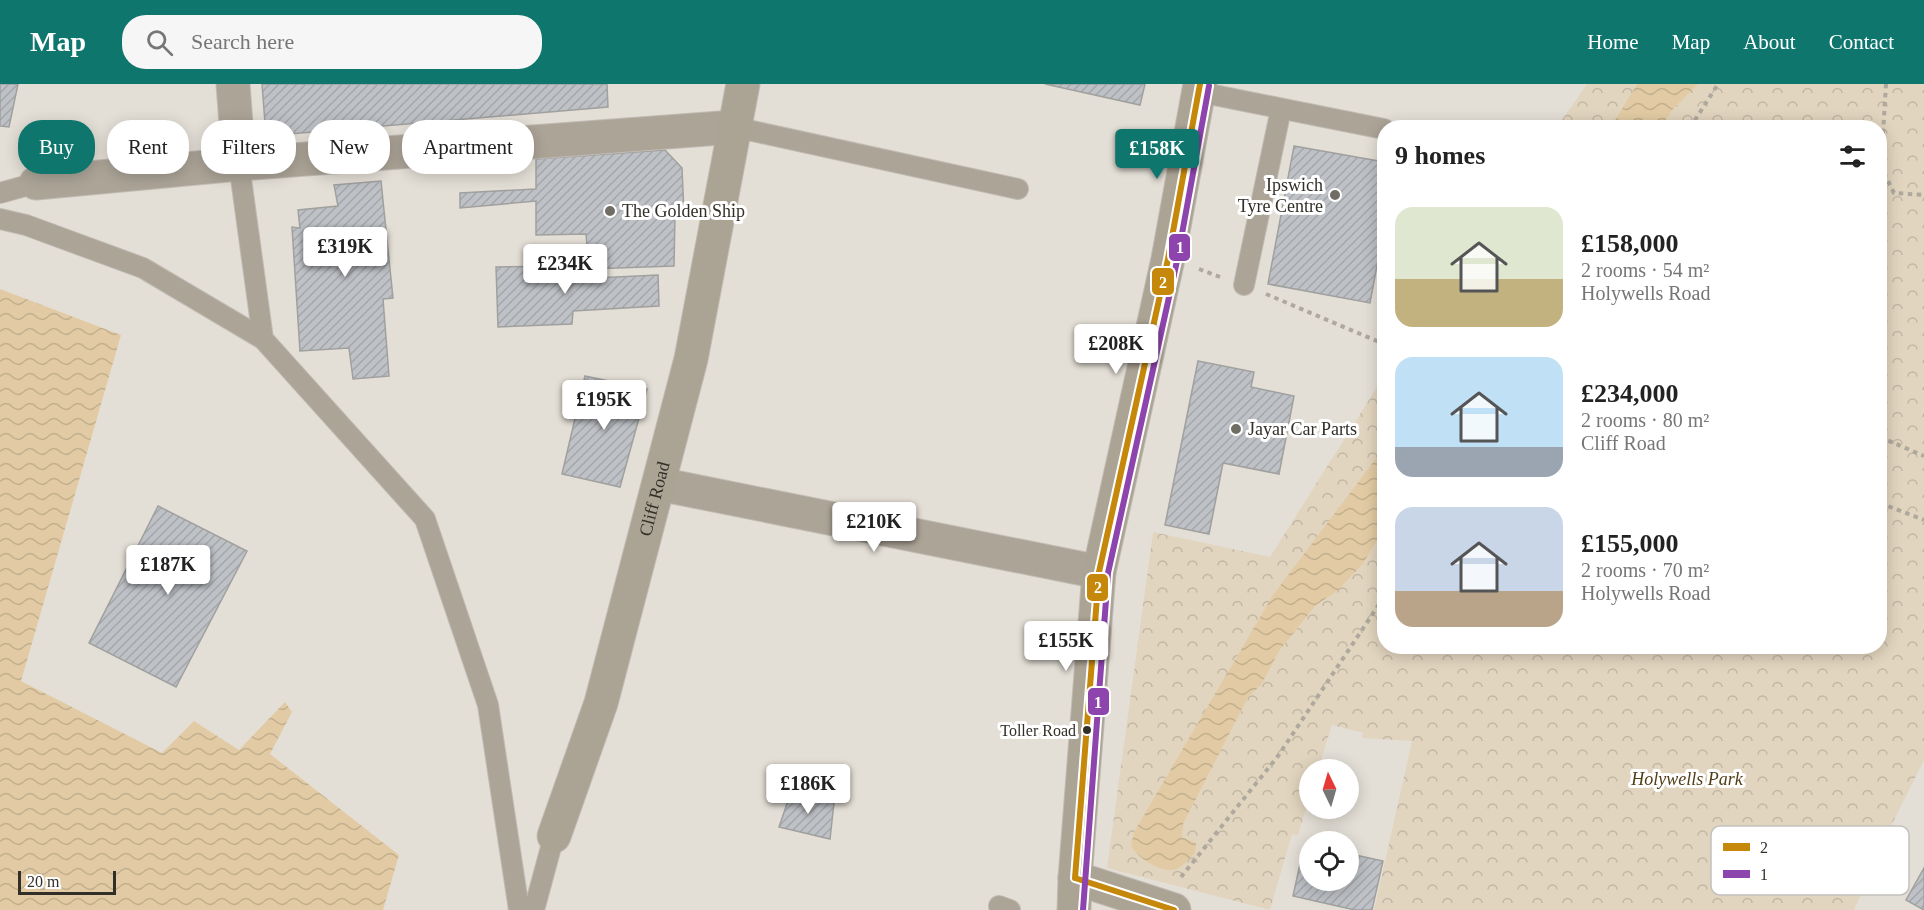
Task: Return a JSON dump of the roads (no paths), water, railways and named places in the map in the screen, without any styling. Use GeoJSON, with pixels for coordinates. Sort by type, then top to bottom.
{"type":"FeatureCollection","features":[{"type":"Feature","properties":{"kind":"street"},"geometry":{"type":"LineString","coordinates":[[233,84],[235,120]]}},
{"type":"Feature","properties":{"kind":"street","name":"Cliff Road"},"geometry":{"type":"LineString","coordinates":[[554,836],[602,704],[691,359],[743,84]]}},
{"type":"Feature","properties":{"kind":"street"},"geometry":{"type":"LineString","coordinates":[[1074,910],[1099,572],[1168,259],[1200,88]]}},
{"type":"Feature","properties":{"kind":"street"},"geometry":{"type":"LineString","coordinates":[[296,160],[734,127]]}},
{"type":"Feature","properties":{"kind":"street"},"geometry":{"type":"LineString","coordinates":[[36,183],[201,167]]}},
{"type":"Feature","properties":{"kind":"street"},"geometry":{"type":"LineString","coordinates":[[659,483],[1099,572]]}},
{"type":"Feature","properties":{"kind":"street"},"geometry":{"type":"LineString","coordinates":[[1075,878],[1166,908]]}},
{"type":"Feature","properties":{"kind":"lane"},"geometry":{"type":"LineString","coordinates":[[1200,88],[1281,109],[1377,128]]}},
{"type":"Feature","properties":{"kind":"lane"},"geometry":{"type":"LineString","coordinates":[[1244,285],[1281,109]]}},
{"type":"Feature","properties":{"kind":"lane"},"geometry":{"type":"LineString","coordinates":[[734,127],[1018,189]]}},
{"type":"Feature","properties":{"kind":"lane"},"geometry":{"type":"LineString","coordinates":[[239,174],[263,339]]}},
{"type":"Feature","properties":{"kind":"lane"},"geometry":{"type":"LineString","coordinates":[[0,193],[36,183]]}},
{"type":"Feature","properties":{"kind":"lane"},"geometry":{"type":"LineString","coordinates":[[0,219],[26,225],[143,268],[263,339],[425,519],[488,705],[519,910]]}},
{"type":"Feature","properties":{"kind":"lane"},"geometry":{"type":"LineString","coordinates":[[534,910],[554,836]]}},
{"type":"Feature","properties":{"kind":"water"},"geometry":{"type":"Polygon","coordinates":[[[1637,84],[1698,84],[1673,109],[1666,120],[1615,120],[1637,84]]]}},
{"type":"Feature","properties":{"kind":"water"},"geometry":{"type":"Polygon","coordinates":[[[0,289],[121,335],[21,681],[162,753],[194,721],[239,750],[285,702],[292,712],[270,754],[399,855],[383,910],[0,910],[0,289]]]}},
{"type":"Feature","properties":{"kind":"water"},"geometry":{"type":"Polygon","coordinates":[[[1377,457],[1377,540],[1362,565],[1337,591],[1316,605],[1279,651],[1261,685],[1248,697],[1183,824],[1182,837],[1196,843],[1195,853],[1182,866],[1166,870],[1138,855],[1131,846],[1134,832],[1273,595],[1377,457]]]}},
{"type":"Feature","properties":{"kind":"place","name":"Ipswich Tyre Centre"},"geometry":{"type":"Point","coordinates":[1335,195]}},
{"type":"Feature","properties":{"kind":"place","name":"The Golden Ship"},"geometry":{"type":"Point","coordinates":[610,211]}},
{"type":"Feature","properties":{"kind":"place","name":"Jayar Car Parts"},"geometry":{"type":"Point","coordinates":[1236,429]}},
{"type":"Feature","properties":{"kind":"place","name":"Toller Road"},"geometry":{"type":"Point","coordinates":[1087,730]}},
{"type":"Feature","properties":{"kind":"park label","name":"Holywells Park"},"geometry":{"type":"Point","coordinates":[1687,779]}}]}
